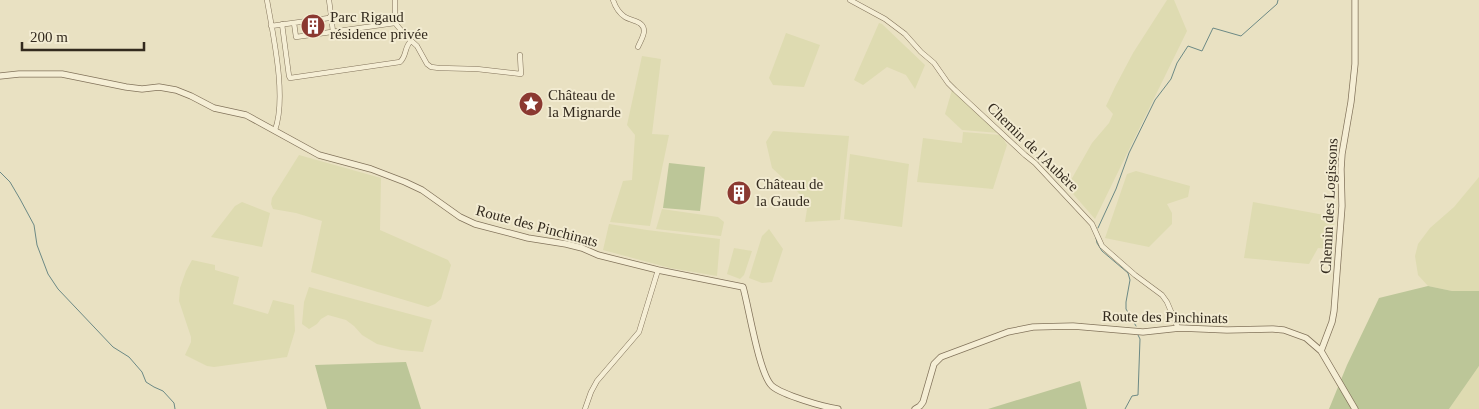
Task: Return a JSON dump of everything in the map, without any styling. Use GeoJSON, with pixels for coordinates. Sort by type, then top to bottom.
{"type":"FeatureCollection","features":[{"type":"Feature","properties":{"kind":"street"},"geometry":{"type":"LineString","coordinates":[[267,0],[280,101],[279,121],[275,130]]}},
{"type":"Feature","properties":{"kind":"street"},"geometry":{"type":"LineString","coordinates":[[329,0],[333,32]]}},
{"type":"Feature","properties":{"kind":"street"},"geometry":{"type":"LineString","coordinates":[[395,0],[395,23],[420,49],[427,64],[431,66],[521,74],[520,56]]}},
{"type":"Feature","properties":{"kind":"street"},"geometry":{"type":"LineString","coordinates":[[613,0],[625,17],[643,26],[644,33],[638,47]]}},
{"type":"Feature","properties":{"kind":"street","name":"Chemin de l'Aubère"},"geometry":{"type":"LineString","coordinates":[[850,0],[885,19],[905,34],[934,63],[955,90],[1035,163],[1092,224],[1102,246],[1135,275],[1162,295],[1178,328]]}},
{"type":"Feature","properties":{"kind":"street","name":"Chemin des Logissons"},"geometry":{"type":"LineString","coordinates":[[1321,351],[1334,311],[1342,206],[1341,169],[1355,64],[1355,0]]}},
{"type":"Feature","properties":{"kind":"street"},"geometry":{"type":"LineString","coordinates":[[271,26],[329,18],[331,15]]}},
{"type":"Feature","properties":{"kind":"street"},"geometry":{"type":"LineString","coordinates":[[294,23],[296,37],[395,23]]}},
{"type":"Feature","properties":{"kind":"street"},"geometry":{"type":"LineString","coordinates":[[282,24],[290,78],[400,62],[404,57],[407,44],[411,41]]}},
{"type":"Feature","properties":{"kind":"street","name":"Route des Pinchinats"},"geometry":{"type":"LineString","coordinates":[[0,76],[62,74],[126,87],[142,89],[159,87],[176,90],[214,108],[246,115],[320,155],[371,168],[406,182],[422,190],[460,217],[474,224],[528,238],[566,244],[658,270],[743,287],[762,368],[768,381],[779,390],[814,403],[838,409]]}},
{"type":"Feature","properties":{"kind":"street"},"geometry":{"type":"LineString","coordinates":[[585,409],[597,382],[639,332],[658,270]]}},
{"type":"Feature","properties":{"kind":"street","name":"Route des Pinchinats"},"geometry":{"type":"LineString","coordinates":[[915,409],[923,402],[934,364],[941,357],[1008,332],[1033,327],[1057,326],[1143,332],[1178,328],[1284,330],[1306,338],[1321,351],[1355,409]]}},
{"type":"Feature","properties":{"kind":"shaded area"},"geometry":{"type":"Polygon","coordinates":[[[1167,0],[1174,0],[1187,31],[1095,219],[1067,187],[1092,143],[1109,123],[1113,114],[1106,106],[1133,53],[1167,0]]]}},
{"type":"Feature","properties":{"kind":"shaded area"},"geometry":{"type":"Polygon","coordinates":[[[879,23],[925,65],[915,89],[906,75],[887,67],[863,85],[854,80],[879,23]]]}},
{"type":"Feature","properties":{"kind":"shaded area"},"geometry":{"type":"Polygon","coordinates":[[[786,33],[820,45],[804,87],[773,85],[769,78],[786,33]]]}},
{"type":"Feature","properties":{"kind":"shaded area"},"geometry":{"type":"Polygon","coordinates":[[[642,56],[661,59],[652,134],[669,135],[650,226],[610,222],[623,181],[632,180],[635,135],[627,125],[642,56]]]}},
{"type":"Feature","properties":{"kind":"shaded area"},"geometry":{"type":"Polygon","coordinates":[[[952,90],[999,133],[962,130],[945,114],[952,90]]]}},
{"type":"Feature","properties":{"kind":"shaded area"},"geometry":{"type":"Polygon","coordinates":[[[773,131],[849,136],[840,220],[805,222],[807,209],[804,199],[772,168],[766,142],[773,131]]]}},
{"type":"Feature","properties":{"kind":"shaded area"},"geometry":{"type":"Polygon","coordinates":[[[963,132],[1001,135],[1007,145],[993,189],[917,182],[923,138],[962,143],[963,132]]]}},
{"type":"Feature","properties":{"kind":"shaded area"},"geometry":{"type":"Polygon","coordinates":[[[850,154],[909,164],[902,227],[844,219],[850,154]]]}},
{"type":"Feature","properties":{"kind":"shaded area"},"geometry":{"type":"Polygon","coordinates":[[[299,155],[381,178],[380,230],[448,260],[451,265],[441,299],[428,307],[311,272],[322,221],[296,213],[273,209],[271,204],[272,198],[299,155]]]}},
{"type":"Feature","properties":{"kind":"shaded area"},"geometry":{"type":"Polygon","coordinates":[[[1136,171],[1190,186],[1188,197],[1167,204],[1172,213],[1172,224],[1149,247],[1105,238],[1127,174],[1136,171]]]}},
{"type":"Feature","properties":{"kind":"shaded area"},"geometry":{"type":"Polygon","coordinates":[[[1479,177],[1479,291],[1452,291],[1428,286],[1418,275],[1415,256],[1418,244],[1430,228],[1454,207],[1479,177]]]}},
{"type":"Feature","properties":{"kind":"shaded area"},"geometry":{"type":"Polygon","coordinates":[[[242,202],[270,213],[262,247],[211,237],[235,206],[242,202]]]}},
{"type":"Feature","properties":{"kind":"shaded area"},"geometry":{"type":"Polygon","coordinates":[[[1253,202],[1335,217],[1331,249],[1318,248],[1309,264],[1244,258],[1253,202]]]}},
{"type":"Feature","properties":{"kind":"shaded area","name":"Château de la Gaude"},"geometry":{"type":"Polygon","coordinates":[[[662,209],[718,217],[724,222],[721,236],[656,229],[662,209]]]}},
{"type":"Feature","properties":{"kind":"shaded area"},"geometry":{"type":"Polygon","coordinates":[[[609,224],[720,239],[717,276],[670,268],[603,250],[609,224]]]}},
{"type":"Feature","properties":{"kind":"shaded area"},"geometry":{"type":"Polygon","coordinates":[[[769,229],[783,249],[772,282],[762,283],[749,278],[762,236],[769,229]]]}},
{"type":"Feature","properties":{"kind":"shaded area"},"geometry":{"type":"Polygon","coordinates":[[[734,248],[752,251],[744,275],[740,279],[727,274],[734,248]]]}},
{"type":"Feature","properties":{"kind":"shaded area"},"geometry":{"type":"Polygon","coordinates":[[[192,260],[215,265],[215,270],[239,277],[233,304],[268,314],[273,300],[294,305],[295,331],[287,357],[214,367],[207,366],[185,355],[191,342],[191,337],[179,301],[180,288],[192,260]]]}},
{"type":"Feature","properties":{"kind":"shaded area"},"geometry":{"type":"Polygon","coordinates":[[[309,287],[432,320],[423,352],[401,350],[377,344],[362,335],[346,320],[328,315],[309,329],[302,324],[304,302],[309,287]]]}},
{"type":"Feature","properties":{"kind":"shaded area"},"geometry":{"type":"Polygon","coordinates":[[[1479,366],[1479,409],[1449,409],[1474,373],[1479,366]]]}},
{"type":"Feature","properties":{"kind":"green space"},"geometry":{"type":"Polygon","coordinates":[[[669,163],[705,167],[700,211],[663,208],[669,163]]]}},
{"type":"Feature","properties":{"kind":"green space"},"geometry":{"type":"Polygon","coordinates":[[[1428,286],[1452,291],[1479,291],[1479,366],[1449,409],[1329,409],[1347,365],[1379,298],[1428,286]]]}},
{"type":"Feature","properties":{"kind":"green space"},"geometry":{"type":"Polygon","coordinates":[[[406,362],[421,409],[327,409],[315,365],[406,362]]]}},
{"type":"Feature","properties":{"kind":"green space"},"geometry":{"type":"Polygon","coordinates":[[[1080,381],[1087,409],[988,409],[1080,381]]]}},
{"type":"Feature","properties":{"kind":"waterway"},"geometry":{"type":"LineString","coordinates":[[1098,228],[1116,189],[1129,153],[1155,100],[1171,79],[1177,63],[1188,46],[1202,51],[1213,28],[1241,36],[1277,4],[1278,0]]}},
{"type":"Feature","properties":{"kind":"waterway"},"geometry":{"type":"LineString","coordinates":[[0,172],[10,182],[34,225],[37,245],[48,274],[58,289],[113,347],[129,357],[142,372],[146,382],[163,391],[174,403],[175,409]]}},
{"type":"Feature","properties":{"kind":"waterway"},"geometry":{"type":"LineString","coordinates":[[1096,238],[1102,251],[1128,273],[1130,280],[1126,309],[1136,326]]}},
{"type":"Feature","properties":{"kind":"waterway"},"geometry":{"type":"LineString","coordinates":[[1125,409],[1132,396],[1138,395],[1140,339],[1138,335]]}},
{"type":"Feature","properties":{"kind":"place","name":"Parc Rigaud résidence privée"},"geometry":{"type":"Point","coordinates":[313,26]}},
{"type":"Feature","properties":{"kind":"place","name":"Château de la Mignarde"},"geometry":{"type":"Point","coordinates":[531,104]}},
{"type":"Feature","properties":{"kind":"place","name":"Château de la Gaude"},"geometry":{"type":"Point","coordinates":[739,193]}}]}
